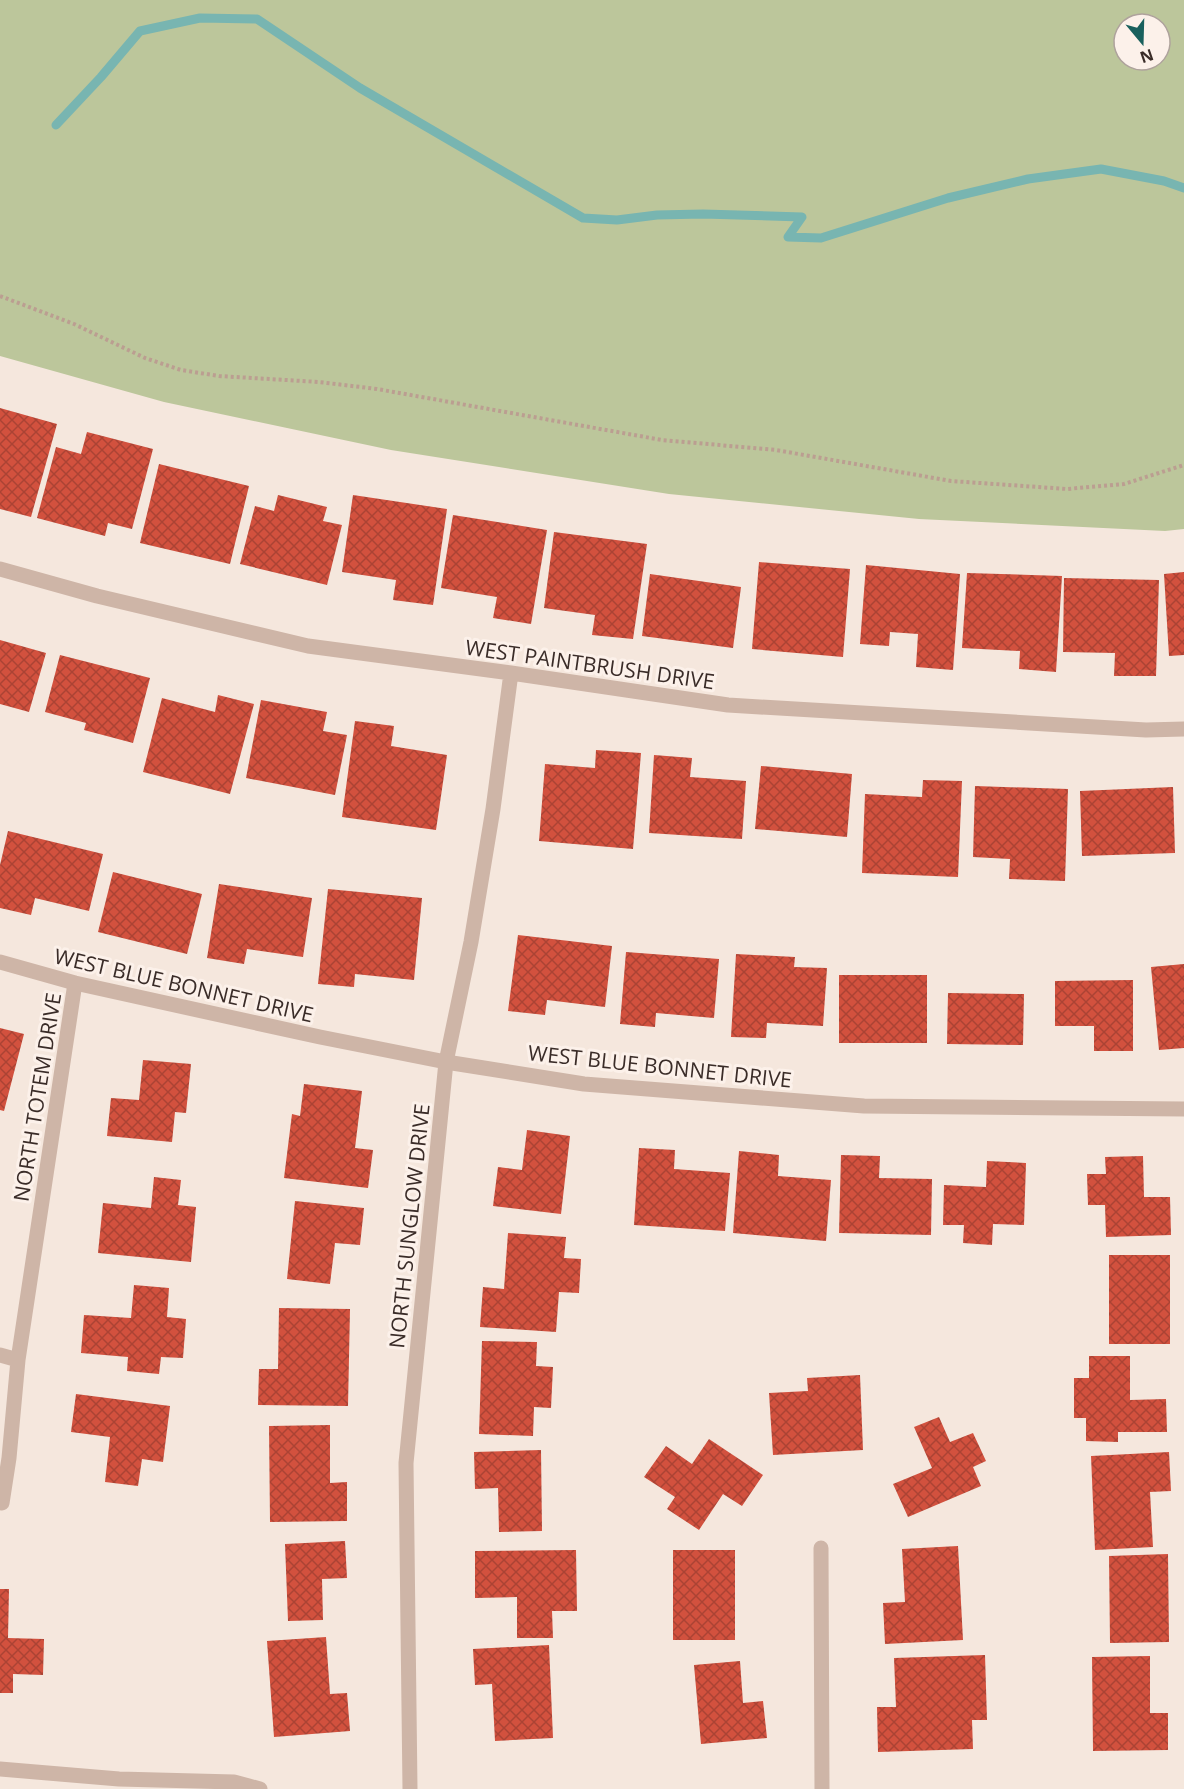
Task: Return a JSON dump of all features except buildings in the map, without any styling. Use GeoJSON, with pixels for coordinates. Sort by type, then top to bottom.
{"type":"FeatureCollection","features":[{"type":"Feature","properties":{"kind":"street","name":"WEST PAINTBRUSH DRIVE"},"geometry":{"type":"LineString","coordinates":[[0,569],[97,596],[308,646],[728,705],[1146,730],[1184,729]]}},
{"type":"Feature","properties":{"kind":"street","name":"NORTH SUNGLOW DRIVE"},"geometry":{"type":"LineString","coordinates":[[410,1789],[406,1463],[446,1062],[471,942],[493,809],[511,673]]}},
{"type":"Feature","properties":{"kind":"street","name":"WEST BLUE BONNET DRIVE"},"geometry":{"type":"LineString","coordinates":[[0,962],[75,983],[320,1037],[446,1062],[584,1084],[864,1106],[1184,1109]]}},
{"type":"Feature","properties":{"kind":"street","name":"NORTH TOTEM DRIVE"},"geometry":{"type":"LineString","coordinates":[[2,1503],[9,1458],[18,1359],[75,983]]}},
{"type":"Feature","properties":{"kind":"street"},"geometry":{"type":"LineString","coordinates":[[0,1355],[18,1359]]}},
{"type":"Feature","properties":{"kind":"street"},"geometry":{"type":"LineString","coordinates":[[821,1548],[822,1789]]}},
{"type":"Feature","properties":{"kind":"street"},"geometry":{"type":"LineString","coordinates":[[0,1769],[119,1779],[234,1782],[260,1789]]}},
{"type":"Feature","properties":{"kind":"path"},"geometry":{"type":"LineString","coordinates":[[0,296],[74,324],[145,358],[181,370],[219,376],[320,382],[377,389],[662,440],[776,450],[951,481],[1067,489],[1124,484],[1184,465]]}},
{"type":"Feature","properties":{"kind":"green space"},"geometry":{"type":"Polygon","coordinates":[[[0,0],[1184,0],[1184,529],[1165,531],[919,519],[669,494],[391,450],[164,402],[0,356],[0,0]]]}},
{"type":"Feature","properties":{"kind":"waterway"},"geometry":{"type":"LineString","coordinates":[[56,125],[140,31],[200,18],[257,19],[360,88],[583,218],[617,220],[657,215],[703,214],[802,217],[788,237],[821,238],[948,198],[1028,179],[1101,169],[1164,181],[1184,188]]}}]}
